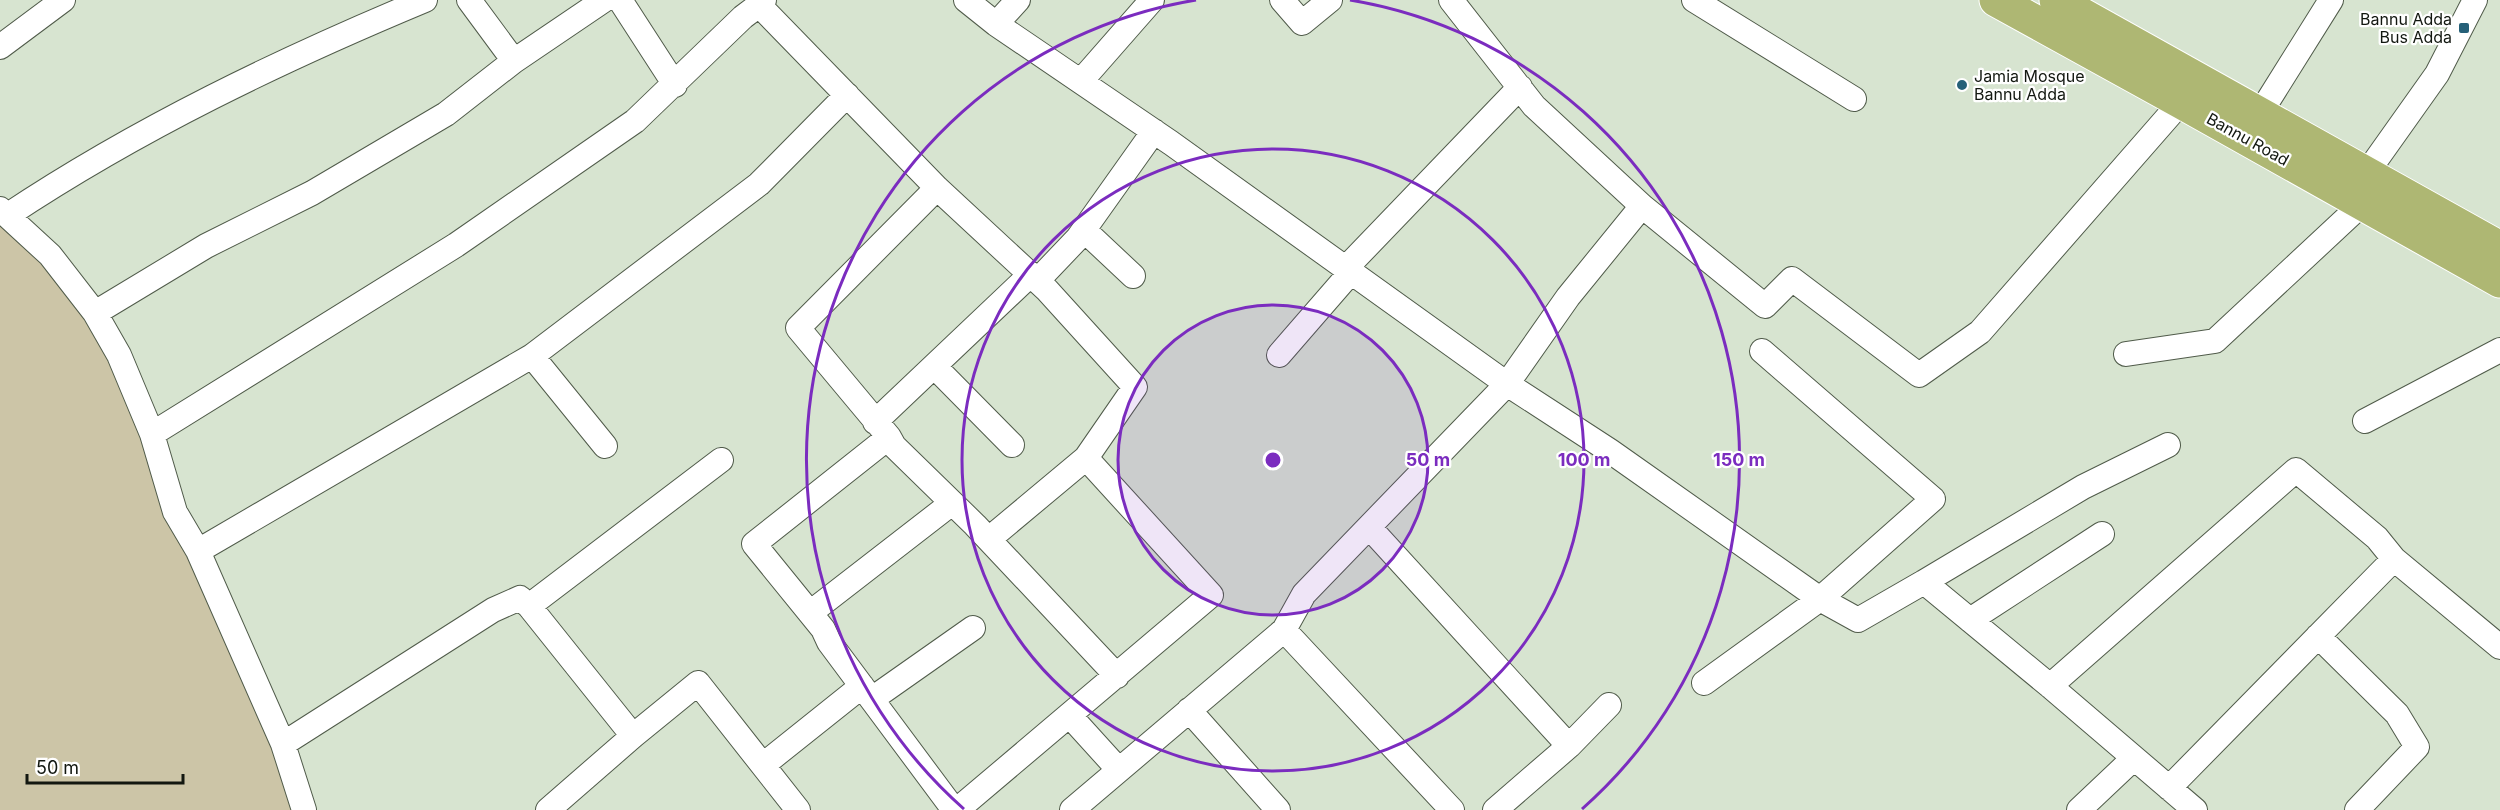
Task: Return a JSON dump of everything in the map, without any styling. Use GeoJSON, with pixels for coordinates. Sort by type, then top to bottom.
{"type":"FeatureCollection","features":[{"type":"Feature","properties":{"kind":"highway","name":"Bannu Road"},"geometry":{"type":"LineString","coordinates":[[1996,0],[2181,102],[2364,189],[2500,248]]}},
{"type":"Feature","properties":{"kind":"highway","name":"Bannu Road"},"geometry":{"type":"LineString","coordinates":[[2056,0],[2259,115],[2500,281]]}},
{"type":"Feature","properties":{"kind":"street"},"geometry":{"type":"LineString","coordinates":[[0,47],[63,0]]}},
{"type":"Feature","properties":{"kind":"street"},"geometry":{"type":"LineString","coordinates":[[304,810],[283,744],[198,551],[175,512],[152,434],[119,355],[95,313],[50,255],[2,211],[150,128],[334,38],[425,0]]}},
{"type":"Feature","properties":{"kind":"street"},"geometry":{"type":"LineString","coordinates":[[469,0],[514,61]]}},
{"type":"Feature","properties":{"kind":"street"},"geometry":{"type":"LineString","coordinates":[[95,313],[206,246],[312,193],[447,114],[514,61],[604,0]]}},
{"type":"Feature","properties":{"kind":"street"},"geometry":{"type":"LineString","coordinates":[[620,0],[675,84]]}},
{"type":"Feature","properties":{"kind":"street"},"geometry":{"type":"LineString","coordinates":[[966,0],[996,24],[1154,131],[1507,384],[1610,451],[1820,599],[1858,620],[2083,487],[2168,445]]}},
{"type":"Feature","properties":{"kind":"street"},"geometry":{"type":"LineString","coordinates":[[996,24],[1018,0]]}},
{"type":"Feature","properties":{"kind":"street"},"geometry":{"type":"LineString","coordinates":[[1081,81],[1152,0]]}},
{"type":"Feature","properties":{"kind":"street"},"geometry":{"type":"LineString","coordinates":[[1282,0],[1302,23],[1330,0]]}},
{"type":"Feature","properties":{"kind":"street"},"geometry":{"type":"LineString","coordinates":[[1451,0],[1534,106],[1642,206],[1765,306],[1792,279],[1919,375],[1980,332],[2181,102]]}},
{"type":"Feature","properties":{"kind":"street"},"geometry":{"type":"LineString","coordinates":[[1694,0],[1854,99]]}},
{"type":"Feature","properties":{"kind":"street"},"geometry":{"type":"LineString","coordinates":[[2259,115],[2331,0]]}},
{"type":"Feature","properties":{"kind":"street"},"geometry":{"type":"LineString","coordinates":[[2126,354],[2215,341],[2364,189],[2437,74],[2475,0]]}},
{"type":"Feature","properties":{"kind":"street"},"geometry":{"type":"LineString","coordinates":[[152,434],[456,245],[635,122],[743,17],[761,3],[937,188],[1034,277],[1135,387],[1086,458],[989,539]]}},
{"type":"Feature","properties":{"kind":"street"},"geometry":{"type":"LineString","coordinates":[[1280,355],[1349,270],[1520,87]]}},
{"type":"Feature","properties":{"kind":"street"},"geometry":{"type":"LineString","coordinates":[[198,551],[531,356],[759,184],[847,95]]}},
{"type":"Feature","properties":{"kind":"street"},"geometry":{"type":"LineString","coordinates":[[1086,458],[1211,595],[1070,716],[955,810],[810,613],[754,544],[882,429],[934,366],[1084,230],[1154,131]]}},
{"type":"Feature","properties":{"kind":"street"},"geometry":{"type":"LineString","coordinates":[[937,188],[798,328],[904,456],[989,539],[1117,676]]}},
{"type":"Feature","properties":{"kind":"street"},"geometry":{"type":"LineString","coordinates":[[1086,806],[1119,770],[1284,630],[1305,594],[1507,384],[1568,297],[1642,206]]}},
{"type":"Feature","properties":{"kind":"street"},"geometry":{"type":"LineString","coordinates":[[1084,230],[1133,276]]}},
{"type":"Feature","properties":{"kind":"street"},"geometry":{"type":"LineString","coordinates":[[2365,421],[2500,350]]}},
{"type":"Feature","properties":{"kind":"street"},"geometry":{"type":"LineString","coordinates":[[1704,683],[1820,599],[1933,499],[1762,351]]}},
{"type":"Feature","properties":{"kind":"street"},"geometry":{"type":"LineString","coordinates":[[531,356],[605,446]]}},
{"type":"Feature","properties":{"kind":"street"},"geometry":{"type":"LineString","coordinates":[[934,366],[1012,445]]}},
{"type":"Feature","properties":{"kind":"street"},"geometry":{"type":"LineString","coordinates":[[529,606],[721,460]]}},
{"type":"Feature","properties":{"kind":"street"},"geometry":{"type":"LineString","coordinates":[[2050,686],[2296,470],[2377,538],[2394,559],[2500,647]]}},
{"type":"Feature","properties":{"kind":"street"},"geometry":{"type":"LineString","coordinates":[[810,613],[952,503]]}},
{"type":"Feature","properties":{"kind":"street"},"geometry":{"type":"LineString","coordinates":[[1370,527],[1569,746]]}},
{"type":"Feature","properties":{"kind":"street"},"geometry":{"type":"LineString","coordinates":[[1970,620],[2103,534]]}},
{"type":"Feature","properties":{"kind":"street"},"geometry":{"type":"LineString","coordinates":[[2169,788],[2394,559]]}},
{"type":"Feature","properties":{"kind":"street"},"geometry":{"type":"LineString","coordinates":[[1924,582],[2195,810]]}},
{"type":"Feature","properties":{"kind":"street"},"geometry":{"type":"LineString","coordinates":[[283,744],[493,610],[519,598],[529,606],[633,736]]}},
{"type":"Feature","properties":{"kind":"street"},"geometry":{"type":"LineString","coordinates":[[763,765],[867,693],[973,628]]}},
{"type":"Feature","properties":{"kind":"street"},"geometry":{"type":"LineString","coordinates":[[1284,630],[1452,810]]}},
{"type":"Feature","properties":{"kind":"street"},"geometry":{"type":"LineString","coordinates":[[2318,636],[2397,714],[2417,747],[2357,810]]}},
{"type":"Feature","properties":{"kind":"street"},"geometry":{"type":"LineString","coordinates":[[548,810],[633,736],[698,684],[798,810]]}},
{"type":"Feature","properties":{"kind":"street"},"geometry":{"type":"LineString","coordinates":[[1495,810],[1569,746],[1609,705]]}},
{"type":"Feature","properties":{"kind":"street"},"geometry":{"type":"LineString","coordinates":[[1189,710],[1278,810]]}},
{"type":"Feature","properties":{"kind":"street"},"geometry":{"type":"LineString","coordinates":[[1070,716],[1119,770]]}},
{"type":"Feature","properties":{"kind":"street"},"geometry":{"type":"LineString","coordinates":[[2079,810],[2134,758]]}},
{"type":"Feature","properties":{"kind":"shaded area"},"geometry":{"type":"Polygon","coordinates":[[[2,225],[33,248],[68,290],[107,354],[201,583],[256,698],[293,810],[0,810],[0,226],[2,225]]]}},
{"type":"Feature","properties":{"kind":"place","name":"Bannu Adda Bus Adda"},"geometry":{"type":"Point","coordinates":[2464,28]}},
{"type":"Feature","properties":{"kind":"place","name":"Jamia Mosque Bannu Adda"},"geometry":{"type":"Point","coordinates":[1962,85]}}]}
